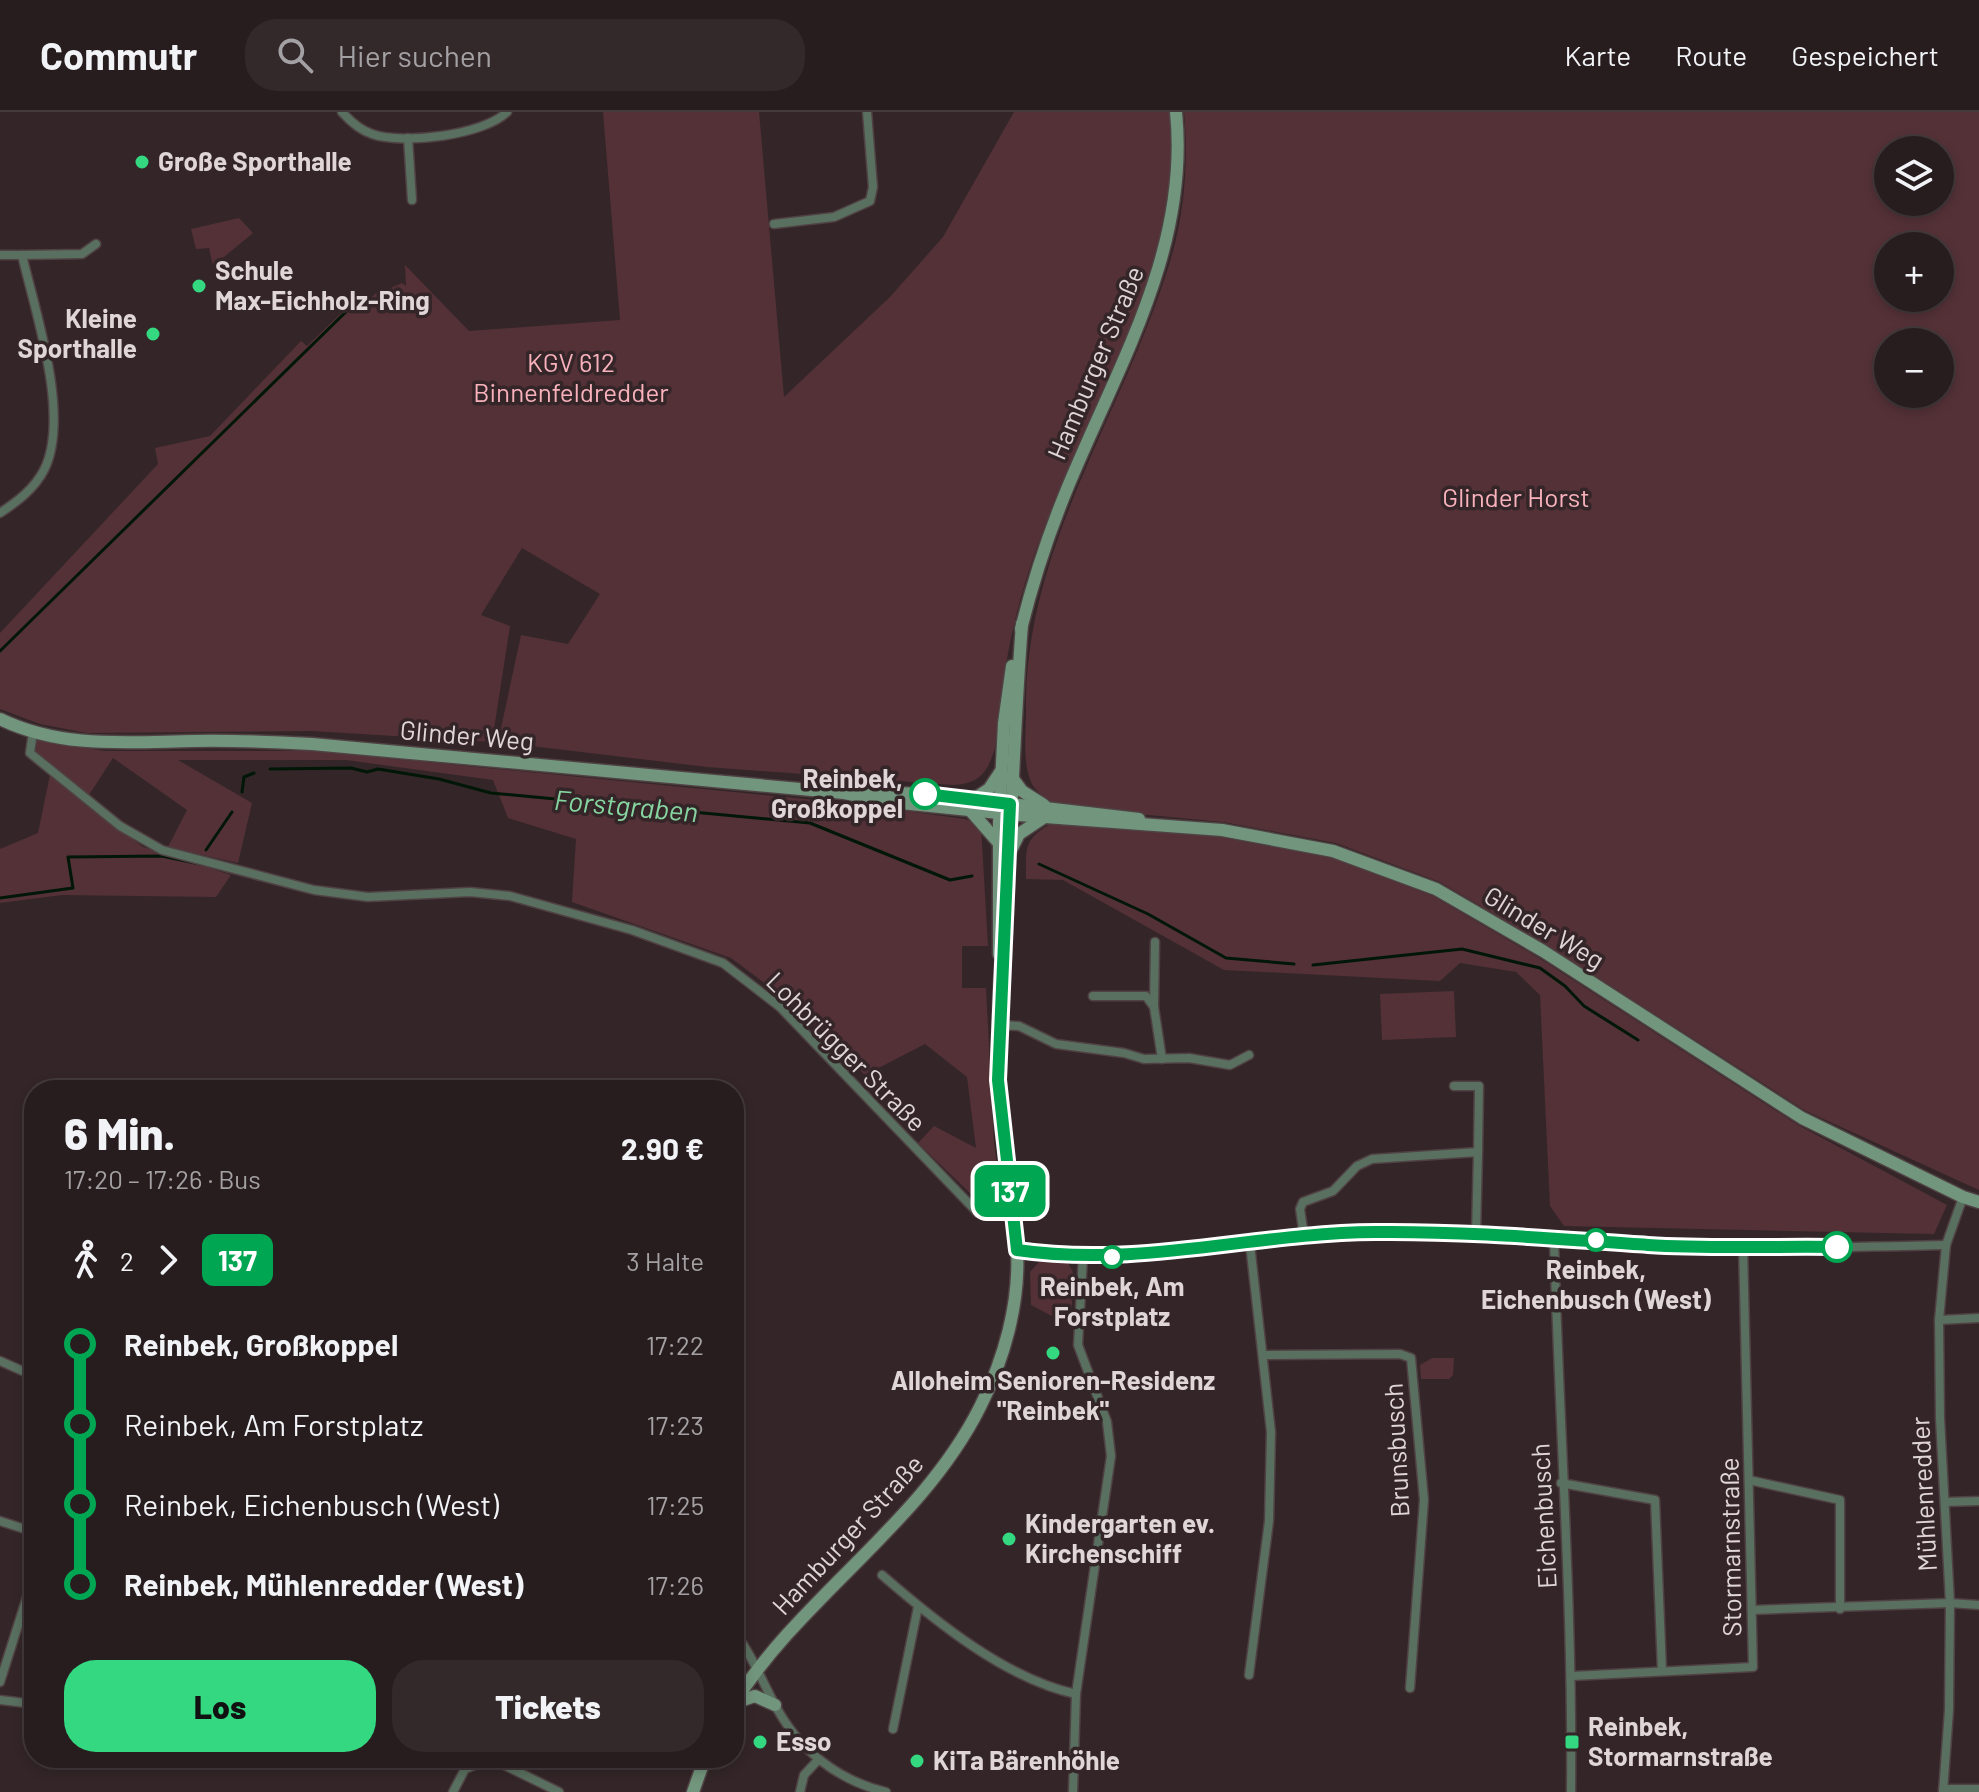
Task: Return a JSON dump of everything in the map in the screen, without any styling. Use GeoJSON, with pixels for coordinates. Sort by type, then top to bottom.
{"type":"FeatureCollection","features":[{"type":"Feature","properties":{"kind":"main road","name":"Hamburger Straße"},"geometry":{"type":"LineString","coordinates":[[744,1687],[756,1668],[862,1559],[929,1482],[966,1432],[1001,1354],[1015,1295],[1017,1250],[999,1108],[1001,966],[1006,935],[1008,685],[1022,624],[1050,530],[1161,264],[1176,191],[1176,112]]}},
{"type":"Feature","properties":{"kind":"main road","name":"Glinder Weg"},"geometry":{"type":"LineString","coordinates":[[0,719],[33,732],[85,742],[236,740],[312,744],[844,793],[891,791],[1046,813],[1222,830],[1333,851],[1436,889],[1543,951],[1802,1118],[1979,1202]]}},
{"type":"Feature","properties":{"kind":"main road"},"geometry":{"type":"LineString","coordinates":[[998,842],[971,804],[1006,773],[1046,813],[1019,834],[1007,860]]}},
{"type":"Feature","properties":{"kind":"main road","name":"Hamburger Straße"},"geometry":{"type":"LineString","coordinates":[[1001,966],[996,936],[998,842],[1005,808]]}},
{"type":"Feature","properties":{"kind":"main road"},"geometry":{"type":"LineString","coordinates":[[744,1700],[755,1696],[775,1705]]}},
{"type":"Feature","properties":{"kind":"main road"},"geometry":{"type":"LineString","coordinates":[[693,1792],[701,1768]]}},
{"type":"Feature","properties":{"kind":"street"},"geometry":{"type":"LineString","coordinates":[[342,112],[360,129],[374,135],[408,138],[480,129],[507,112]]}},
{"type":"Feature","properties":{"kind":"street"},"geometry":{"type":"LineString","coordinates":[[774,224],[834,217],[870,201],[873,187],[867,112]]}},
{"type":"Feature","properties":{"kind":"street"},"geometry":{"type":"LineString","coordinates":[[408,138],[412,200]]}},
{"type":"Feature","properties":{"kind":"street"},"geometry":{"type":"LineString","coordinates":[[410,169],[420,184]]}},
{"type":"Feature","properties":{"kind":"street"},"geometry":{"type":"LineString","coordinates":[[0,255],[75,256],[89,252],[96,244]]}},
{"type":"Feature","properties":{"kind":"street"},"geometry":{"type":"LineString","coordinates":[[0,513],[38,479],[53,440],[47,369],[22,255]]}},
{"type":"Feature","properties":{"kind":"street","name":"Lohbrügger Straße"},"geometry":{"type":"LineString","coordinates":[[33,732],[30,753],[120,826],[162,850],[314,890],[368,897],[470,892],[510,896],[632,930],[723,963],[780,1007],[978,1213],[1013,1210]]}},
{"type":"Feature","properties":{"kind":"street"},"geometry":{"type":"LineString","coordinates":[[1155,942],[1154,1007],[1162,1059]]}},
{"type":"Feature","properties":{"kind":"street"},"geometry":{"type":"LineString","coordinates":[[1093,996],[1146,996],[1154,1007]]}},
{"type":"Feature","properties":{"kind":"street"},"geometry":{"type":"LineString","coordinates":[[1000,1025],[1019,1026],[1056,1044],[1124,1053],[1144,1059],[1189,1058],[1230,1065],[1249,1055]]}},
{"type":"Feature","properties":{"kind":"street"},"geometry":{"type":"LineString","coordinates":[[1454,1086],[1479,1086],[1476,1235]]}},
{"type":"Feature","properties":{"kind":"street"},"geometry":{"type":"LineString","coordinates":[[1304,1236],[1300,1209],[1303,1202],[1342,1185],[1364,1162],[1397,1156],[1478,1152]]}},
{"type":"Feature","properties":{"kind":"street","name":"Mühlenredder"},"geometry":{"type":"LineString","coordinates":[[1943,1790],[1949,1710],[1950,1603],[1939,1320],[1946,1245],[1963,1197]]}},
{"type":"Feature","properties":{"kind":"street"},"geometry":{"type":"LineString","coordinates":[[1017,1250],[1083,1257],[1142,1256],[1304,1236],[1374,1232],[1554,1238],[1650,1245],[1946,1245]]}},
{"type":"Feature","properties":{"kind":"street","name":"Eichenbusch"},"geometry":{"type":"LineString","coordinates":[[1554,1238],[1561,1483],[1572,1676],[1571,1792]]}},
{"type":"Feature","properties":{"kind":"street"},"geometry":{"type":"LineString","coordinates":[[1249,1675],[1269,1521],[1271,1432],[1250,1244]]}},
{"type":"Feature","properties":{"kind":"street","name":"Stormarnstraße"},"geometry":{"type":"LineString","coordinates":[[1572,1676],[1753,1667],[1743,1245]]}},
{"type":"Feature","properties":{"kind":"street"},"geometry":{"type":"LineString","coordinates":[[1073,1792],[1076,1694],[1111,1456],[1107,1422],[1086,1372],[1077,1337],[1083,1257]]}},
{"type":"Feature","properties":{"kind":"street"},"geometry":{"type":"LineString","coordinates":[[1939,1320],[1979,1318]]}},
{"type":"Feature","properties":{"kind":"street","name":"Brunsbusch"},"geometry":{"type":"LineString","coordinates":[[1263,1355],[1400,1354],[1411,1358],[1424,1500],[1410,1688]]}},
{"type":"Feature","properties":{"kind":"street"},"geometry":{"type":"LineString","coordinates":[[0,1361],[24,1372]]}},
{"type":"Feature","properties":{"kind":"street"},"geometry":{"type":"LineString","coordinates":[[1749,1480],[1840,1500],[1840,1609]]}},
{"type":"Feature","properties":{"kind":"street"},"geometry":{"type":"LineString","coordinates":[[1561,1483],[1655,1500],[1662,1670]]}},
{"type":"Feature","properties":{"kind":"street"},"geometry":{"type":"LineString","coordinates":[[1945,1502],[1979,1501]]}},
{"type":"Feature","properties":{"kind":"street"},"geometry":{"type":"LineString","coordinates":[[0,1521],[24,1529]]}},
{"type":"Feature","properties":{"kind":"street"},"geometry":{"type":"LineString","coordinates":[[882,1575],[947,1632],[1014,1668],[1076,1694]]}},
{"type":"Feature","properties":{"kind":"street"},"geometry":{"type":"LineString","coordinates":[[1752,1610],[1950,1603],[1979,1605]]}},
{"type":"Feature","properties":{"kind":"street"},"geometry":{"type":"LineString","coordinates":[[0,1682],[24,1606]]}},
{"type":"Feature","properties":{"kind":"street"},"geometry":{"type":"LineString","coordinates":[[893,1729],[918,1607]]}},
{"type":"Feature","properties":{"kind":"street"},"geometry":{"type":"LineString","coordinates":[[744,1648],[793,1733],[818,1760],[850,1780],[886,1792]]}},
{"type":"Feature","properties":{"kind":"street"},"geometry":{"type":"LineString","coordinates":[[0,1700],[24,1703]]}},
{"type":"Feature","properties":{"kind":"street"},"geometry":{"type":"LineString","coordinates":[[800,1792],[804,1775],[818,1760]]}},
{"type":"Feature","properties":{"kind":"street"},"geometry":{"type":"LineString","coordinates":[[453,1792],[468,1768]]}},
{"type":"Feature","properties":{"kind":"street"},"geometry":{"type":"LineString","coordinates":[[513,1768],[559,1792]]}},
{"type":"Feature","properties":{"kind":"street"},"geometry":{"type":"LineString","coordinates":[[530,1792],[533,1779]]}},
{"type":"Feature","properties":{"kind":"street"},"geometry":{"type":"LineString","coordinates":[[1943,1790],[1979,1789]]}},
{"type":"Feature","properties":{"kind":"green space","name":"KGV 612 Binnenfeldredder"},"geometry":{"type":"Polygon","coordinates":[[[603,112],[759,112],[784,397],[890,297],[943,237],[1014,112],[1169,112],[1170,174],[1160,235],[1143,294],[1121,352],[1045,525],[1025,583],[1007,658],[995,747],[981,775],[969,783],[953,785],[707,767],[498,742],[521,635],[568,644],[600,594],[522,548],[481,615],[510,626],[492,742],[312,731],[87,733],[40,724],[0,709],[0,633],[158,464],[155,448],[210,436],[301,341],[307,346],[358,297],[365,304],[376,293],[384,296],[384,291],[402,283],[406,286],[405,265],[469,331],[620,320],[603,112]]]}},
{"type":"Feature","properties":{"kind":"green space","name":"Glinder Horst"},"geometry":{"type":"Polygon","coordinates":[[[1184,112],[1979,112],[1979,1190],[1806,1111],[1547,945],[1440,882],[1336,843],[1223,822],[1053,806],[1034,787],[1026,758],[1026,711],[1030,652],[1041,595],[1058,539],[1126,378],[1168,268],[1181,211],[1185,171],[1184,112]]]}},
{"type":"Feature","properties":{"kind":"green space"},"geometry":{"type":"Polygon","coordinates":[[[239,218],[253,233],[213,266],[209,248],[196,249],[191,229],[239,218]]]}},
{"type":"Feature","properties":{"kind":"green space"},"geometry":{"type":"Polygon","coordinates":[[[37,740],[104,751],[313,751],[847,803],[965,819],[981,826],[988,946],[962,946],[962,988],[986,988],[994,1142],[1001,1197],[974,1197],[918,1143],[934,1126],[976,1148],[967,1077],[925,1044],[865,1075],[787,1000],[731,958],[572,902],[576,839],[508,818],[493,780],[346,760],[178,760],[252,803],[238,863],[168,847],[187,810],[113,758],[89,795],[36,751],[37,740]]]}},
{"type":"Feature","properties":{"kind":"green space"},"geometry":{"type":"Polygon","coordinates":[[[50,775],[143,847],[231,875],[216,897],[62,895],[0,903],[0,849],[38,833],[50,775]]]}},
{"type":"Feature","properties":{"kind":"green space"},"geometry":{"type":"Polygon","coordinates":[[[1054,822],[1221,837],[1332,858],[1433,896],[1539,958],[1798,1125],[1947,1205],[1934,1234],[1564,1226],[1550,1206],[1540,995],[1516,972],[1460,963],[1440,981],[1224,970],[1063,880],[1026,879],[1028,845],[1054,822]]]}},
{"type":"Feature","properties":{"kind":"green space"},"geometry":{"type":"Polygon","coordinates":[[[1454,991],[1456,1037],[1382,1040],[1380,994],[1454,991]]]}},
{"type":"Feature","properties":{"kind":"green space"},"geometry":{"type":"Polygon","coordinates":[[[1040,1261],[1068,1263],[1074,1274],[1071,1317],[1063,1322],[1031,1305],[1030,1272],[1040,1261]]]}},
{"type":"Feature","properties":{"kind":"green space"},"geometry":{"type":"Polygon","coordinates":[[[1432,1358],[1454,1358],[1453,1375],[1449,1379],[1421,1379],[1420,1365],[1432,1358]]]}},
{"type":"Feature","properties":{"kind":"waterway"},"geometry":{"type":"LineString","coordinates":[[0,651],[358,300]]}},
{"type":"Feature","properties":{"kind":"waterway","name":"Forstgraben"},"geometry":{"type":"LineString","coordinates":[[270,769],[351,768],[367,772],[378,769],[439,779],[491,793],[810,823],[950,880],[972,876]]}},
{"type":"Feature","properties":{"kind":"waterway","name":"Forstgraben"},"geometry":{"type":"LineString","coordinates":[[242,792],[244,777],[254,773]]}},
{"type":"Feature","properties":{"kind":"waterway","name":"Forstgraben"},"geometry":{"type":"LineString","coordinates":[[206,850],[232,812]]}},
{"type":"Feature","properties":{"kind":"waterway","name":"Forstgraben"},"geometry":{"type":"LineString","coordinates":[[0,898],[73,888],[68,857],[162,856],[200,864]]}},
{"type":"Feature","properties":{"kind":"waterway","name":"Forstgraben"},"geometry":{"type":"LineString","coordinates":[[1039,864],[1148,914],[1226,958],[1294,964]]}},
{"type":"Feature","properties":{"kind":"waterway","name":"Forstgraben"},"geometry":{"type":"LineString","coordinates":[[1313,965],[1462,949],[1540,968],[1565,986],[1584,1006],[1638,1040]]}},
{"type":"Feature","properties":{"kind":"bus line","name":"137"},"geometry":{"type":"LineString","coordinates":[[925,794],[1010,804],[998,1080],[1017,1250],[1083,1257],[1142,1256],[1304,1236],[1374,1232],[1596,1240],[1650,1245],[1837,1247]]}},
{"type":"Feature","properties":{"kind":"place","name":"Große Sporthalle"},"geometry":{"type":"Point","coordinates":[142,162]}},
{"type":"Feature","properties":{"kind":"place","name":"Schule Max-Eichholz-Ring"},"geometry":{"type":"Point","coordinates":[199,286]}},
{"type":"Feature","properties":{"kind":"place","name":"Kleine Sporthalle"},"geometry":{"type":"Point","coordinates":[153,334]}},
{"type":"Feature","properties":{"kind":"place","name":"Reinbek, Großkoppel"},"geometry":{"type":"Point","coordinates":[925,794]}},
{"type":"Feature","properties":{"kind":"place","name":"Reinbek, Eichenbusch (West)"},"geometry":{"type":"Point","coordinates":[1596,1240]}},
{"type":"Feature","properties":{"kind":"place","name":"Reinbek, Am Forstplatz"},"geometry":{"type":"Point","coordinates":[1112,1257]}},
{"type":"Feature","properties":{"kind":"place","name":"Alloheim Senioren-Residenz \"Reinbek\""},"geometry":{"type":"Point","coordinates":[1053,1353]}},
{"type":"Feature","properties":{"kind":"place","name":"Kindergarten ev. Kirchenschiff"},"geometry":{"type":"Point","coordinates":[1009,1539]}},
{"type":"Feature","properties":{"kind":"place","name":"Esso"},"geometry":{"type":"Point","coordinates":[760,1742]}},
{"type":"Feature","properties":{"kind":"place","name":"Reinbek, Stormarnstraße"},"geometry":{"type":"Point","coordinates":[1572,1742]}},
{"type":"Feature","properties":{"kind":"place","name":"KiTa Bärenhöhle"},"geometry":{"type":"Point","coordinates":[917,1761]}}]}
